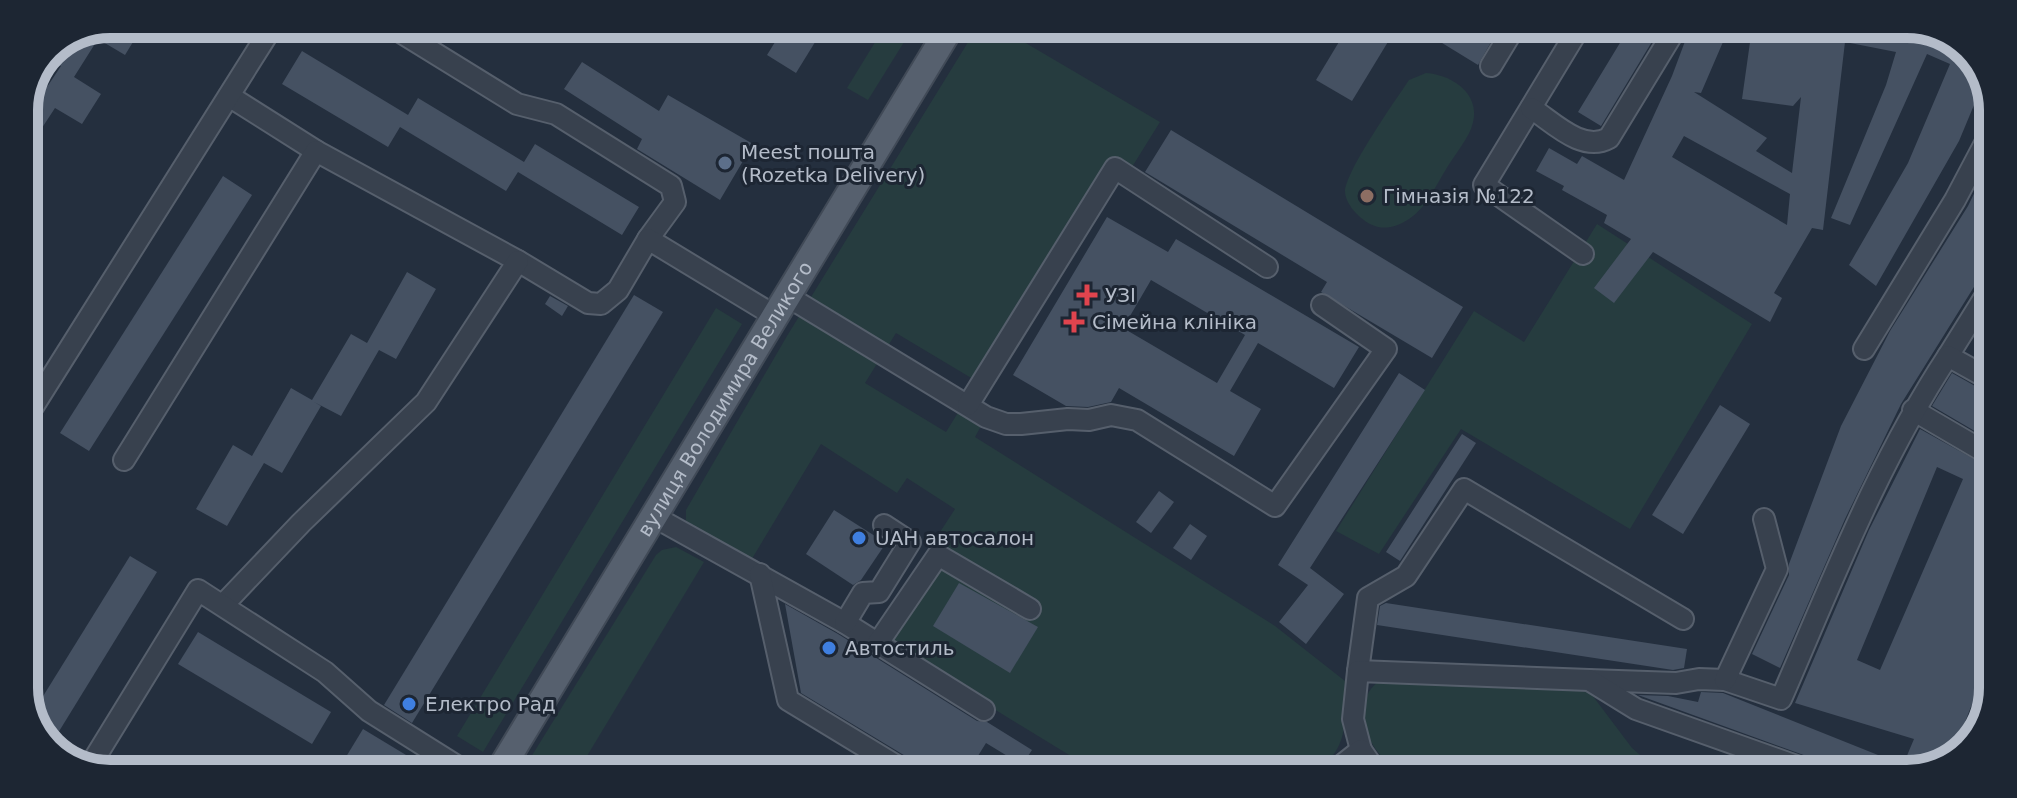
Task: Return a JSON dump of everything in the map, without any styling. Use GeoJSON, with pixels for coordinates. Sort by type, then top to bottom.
{"type":"FeatureCollection","features":[{"type":"Feature","properties":{"kind":"main road","name":"вулиця Володимира Великого"},"geometry":{"type":"LineString","coordinates":[[506,760],[944,38]]}},
{"type":"Feature","properties":{"kind":"lane"},"geometry":{"type":"LineString","coordinates":[[38,399],[265,38]]}},
{"type":"Feature","properties":{"kind":"lane"},"geometry":{"type":"LineString","coordinates":[[229,96],[316,151],[518,261],[588,303],[601,304],[618,290],[648,239],[675,202],[671,186],[556,114],[517,104],[428,38]]}},
{"type":"Feature","properties":{"kind":"lane"},"geometry":{"type":"LineString","coordinates":[[1491,66],[1508,38]]}},
{"type":"Feature","properties":{"kind":"lane"},"geometry":{"type":"LineString","coordinates":[[1573,38],[1484,185],[1583,254]]}},
{"type":"Feature","properties":{"kind":"lane"},"geometry":{"type":"LineString","coordinates":[[1531,108],[1583,142],[1592,144],[1609,138],[1670,38]]}},
{"type":"Feature","properties":{"kind":"lane"},"geometry":{"type":"LineString","coordinates":[[124,460],[316,151]]}},
{"type":"Feature","properties":{"kind":"lane"},"geometry":{"type":"LineString","coordinates":[[1864,349],[1955,200],[1979,155]]}},
{"type":"Feature","properties":{"kind":"lane"},"geometry":{"type":"LineString","coordinates":[[968,405],[1115,168],[1267,267]]}},
{"type":"Feature","properties":{"kind":"lane"},"geometry":{"type":"LineString","coordinates":[[648,239],[781,306],[986,417],[1006,424],[1089,420],[1111,415],[1137,420],[1275,506],[1386,349],[1322,305]]}},
{"type":"Feature","properties":{"kind":"lane"},"geometry":{"type":"LineString","coordinates":[[223,605],[301,523],[426,402],[518,261]]}},
{"type":"Feature","properties":{"kind":"lane"},"geometry":{"type":"LineString","coordinates":[[1358,671],[1676,683],[1699,679],[1725,680],[1781,699],[1880,473],[1913,410],[1979,311]]}},
{"type":"Feature","properties":{"kind":"lane"},"geometry":{"type":"LineString","coordinates":[[1948,356],[1979,373]]}},
{"type":"Feature","properties":{"kind":"lane"},"geometry":{"type":"LineString","coordinates":[[1913,410],[1979,449]]}},
{"type":"Feature","properties":{"kind":"lane"},"geometry":{"type":"LineString","coordinates":[[1368,760],[1361,750],[1353,719],[1368,598],[1406,576],[1464,489],[1683,619]]}},
{"type":"Feature","properties":{"kind":"lane"},"geometry":{"type":"LineString","coordinates":[[653,516],[845,623],[984,710]]}},
{"type":"Feature","properties":{"kind":"lane"},"geometry":{"type":"LineString","coordinates":[[1725,680],[1777,569],[1764,519]]}},
{"type":"Feature","properties":{"kind":"lane"},"geometry":{"type":"LineString","coordinates":[[845,623],[863,593],[879,592],[910,542],[884,525]]}},
{"type":"Feature","properties":{"kind":"lane"},"geometry":{"type":"LineString","coordinates":[[878,643],[938,555],[1030,609]]}},
{"type":"Feature","properties":{"kind":"lane"},"geometry":{"type":"LineString","coordinates":[[760,574],[788,700],[887,760]]}},
{"type":"Feature","properties":{"kind":"lane"},"geometry":{"type":"LineString","coordinates":[[95,758],[198,590],[325,672],[369,711],[447,760]]}},
{"type":"Feature","properties":{"kind":"lane"},"geometry":{"type":"LineString","coordinates":[[1589,680],[1636,709],[1780,760]]}},
{"type":"Feature","properties":{"kind":"lane"},"geometry":{"type":"LineString","coordinates":[[1348,760],[1361,750]]}},
{"type":"Feature","properties":{"kind":"green space"},"geometry":{"type":"Polygon","coordinates":[[[878,38],[907,38],[868,100],[847,88],[878,38]]]}},
{"type":"Feature","properties":{"kind":"green space"},"geometry":{"type":"Polygon","coordinates":[[[971,38],[1017,38],[1160,122],[1132,167],[1113,156],[978,382],[896,333],[865,383],[946,432],[964,403],[986,417],[975,437],[1275,626],[1345,681],[1343,732],[1329,760],[1077,760],[873,635],[955,509],[907,478],[897,493],[821,444],[750,562],[686,523],[686,510],[787,336],[971,38]]]}},
{"type":"Feature","properties":{"kind":"green space"},"geometry":{"type":"Polygon","coordinates":[[[1426,73],[1447,78],[1464,90],[1474,107],[1471,129],[1420,209],[1400,224],[1385,228],[1375,226],[1361,218],[1350,206],[1345,191],[1348,181],[1372,135],[1409,80],[1426,73]]]}},
{"type":"Feature","properties":{"kind":"green space"},"geometry":{"type":"Polygon","coordinates":[[[1597,224],[1752,324],[1630,529],[1461,429],[1379,554],[1336,531],[1474,311],[1524,342],[1597,224]]]}},
{"type":"Feature","properties":{"kind":"green space"},"geometry":{"type":"Polygon","coordinates":[[[716,308],[742,324],[483,752],[457,736],[716,308]]]}},
{"type":"Feature","properties":{"kind":"green space"},"geometry":{"type":"Polygon","coordinates":[[[676,547],[704,562],[585,760],[529,760],[656,555],[662,550],[676,547]]]}},
{"type":"Feature","properties":{"kind":"green space"},"geometry":{"type":"Polygon","coordinates":[[[1378,682],[1589,691],[1632,748],[1646,760],[1384,760],[1366,728],[1364,706],[1372,687],[1378,682]]]}},
{"type":"Feature","properties":{"kind":"building"},"geometry":{"type":"Polygon","coordinates":[[[135,38],[125,55],[98,39],[74,77],[101,94],[82,124],[55,108],[38,134],[39,95],[61,66],[56,63],[59,59],[83,43],[96,39],[135,38]]]}},
{"type":"Feature","properties":{"kind":"building"},"geometry":{"type":"Polygon","coordinates":[[[778,38],[818,38],[796,73],[767,55],[778,38]]]}},
{"type":"Feature","properties":{"kind":"building"},"geometry":{"type":"Polygon","coordinates":[[[1341,38],[1390,38],[1352,101],[1316,80],[1341,38]]]}},
{"type":"Feature","properties":{"kind":"building"},"geometry":{"type":"Polygon","coordinates":[[[1434,38],[1493,38],[1478,65],[1434,38]]]}},
{"type":"Feature","properties":{"kind":"building"},"geometry":{"type":"Polygon","coordinates":[[[1623,38],[1653,40],[1601,126],[1578,112],[1623,38]]]}},
{"type":"Feature","properties":{"kind":"building"},"geometry":{"type":"Polygon","coordinates":[[[1686,38],[1725,38],[1701,93],[1694,92],[1767,138],[1756,151],[1792,173],[1801,97],[1793,106],[1742,99],[1751,38],[1907,38],[1930,42],[1958,59],[1977,92],[1959,141],[1876,286],[1849,265],[1908,163],[1950,64],[1927,54],[1850,225],[1831,218],[1886,85],[1896,52],[1845,42],[1823,230],[1812,228],[1774,293],[1782,298],[1770,322],[1653,252],[1614,303],[1594,288],[1631,239],[1604,223],[1607,215],[1562,190],[1564,186],[1536,171],[1549,148],[1577,164],[1582,156],[1624,180],[1686,38]],[[1684,136],[1672,157],[1787,225],[1790,194],[1684,136]]]}},
{"type":"Feature","properties":{"kind":"building"},"geometry":{"type":"Polygon","coordinates":[[[302,51],[408,115],[418,98],[524,162],[535,144],[639,207],[622,235],[518,172],[506,191],[400,127],[388,147],[282,84],[302,51]]]}},
{"type":"Feature","properties":{"kind":"building"},"geometry":{"type":"Polygon","coordinates":[[[582,62],[659,111],[668,95],[753,144],[720,200],[637,149],[642,139],[564,89],[582,62]]]}},
{"type":"Feature","properties":{"kind":"building"},"geometry":{"type":"Polygon","coordinates":[[[1171,130],[1463,307],[1432,358],[1321,292],[1327,282],[1145,172],[1171,130]]]}},
{"type":"Feature","properties":{"kind":"building"},"geometry":{"type":"Polygon","coordinates":[[[223,176],[252,195],[89,451],[60,433],[223,176]]]}},
{"type":"Feature","properties":{"kind":"building"},"geometry":{"type":"Polygon","coordinates":[[[1979,184],[1979,279],[1901,404],[1845,519],[1780,668],[1752,654],[1789,575],[1789,564],[1841,426],[1890,331],[1979,184]]]}},
{"type":"Feature","properties":{"kind":"building"},"geometry":{"type":"Polygon","coordinates":[[[1107,217],[1168,252],[1176,239],[1359,347],[1334,388],[1258,343],[1230,391],[1261,409],[1234,456],[1119,388],[1111,402],[1088,407],[1066,406],[1013,375],[1107,217]],[[1151,280],[1123,328],[1217,383],[1245,335],[1151,280]]]}},
{"type":"Feature","properties":{"kind":"building"},"geometry":{"type":"Polygon","coordinates":[[[407,272],[436,289],[396,359],[379,350],[341,416],[314,402],[321,406],[282,473],[264,463],[227,526],[196,509],[233,445],[252,456],[291,388],[312,400],[351,334],[367,343],[407,272]]]}},
{"type":"Feature","properties":{"kind":"building"},"geometry":{"type":"Polygon","coordinates":[[[634,295],[663,312],[412,723],[384,705],[634,295]]]}},
{"type":"Feature","properties":{"kind":"building"},"geometry":{"type":"Polygon","coordinates":[[[550,296],[568,306],[562,316],[545,304],[550,296]]]}},
{"type":"Feature","properties":{"kind":"building"},"geometry":{"type":"Polygon","coordinates":[[[1399,373],[1425,390],[1310,568],[1344,594],[1306,644],[1279,622],[1308,585],[1278,565],[1399,373]]]}},
{"type":"Feature","properties":{"kind":"building"},"geometry":{"type":"Polygon","coordinates":[[[1952,373],[1979,388],[1979,434],[1932,406],[1952,373]]]}},
{"type":"Feature","properties":{"kind":"building"},"geometry":{"type":"Polygon","coordinates":[[[1720,405],[1750,424],[1683,534],[1652,515],[1720,405]]]}},
{"type":"Feature","properties":{"kind":"building"},"geometry":{"type":"Polygon","coordinates":[[[1920,429],[1979,462],[1979,686],[1959,737],[1930,756],[1905,760],[1914,739],[1795,703],[1869,530],[1920,429]],[[1937,467],[1857,660],[1880,670],[1963,479],[1937,467]]]}},
{"type":"Feature","properties":{"kind":"building"},"geometry":{"type":"Polygon","coordinates":[[[1462,434],[1476,443],[1400,561],[1386,552],[1462,434]]]}},
{"type":"Feature","properties":{"kind":"building"},"geometry":{"type":"Polygon","coordinates":[[[1159,491],[1174,502],[1151,533],[1136,522],[1159,491]]]}},
{"type":"Feature","properties":{"kind":"building"},"geometry":{"type":"Polygon","coordinates":[[[834,510],[886,543],[861,580],[853,585],[806,554],[834,510]]]}},
{"type":"Feature","properties":{"kind":"building"},"geometry":{"type":"Polygon","coordinates":[[[1190,524],[1207,536],[1191,560],[1173,548],[1190,524]]]}},
{"type":"Feature","properties":{"kind":"building"},"geometry":{"type":"Polygon","coordinates":[[[130,556],[157,572],[56,736],[39,702],[130,556]]]}},
{"type":"Feature","properties":{"kind":"building"},"geometry":{"type":"Polygon","coordinates":[[[959,583],[1038,627],[1010,673],[933,626],[959,583]]]}},
{"type":"Feature","properties":{"kind":"building"},"geometry":{"type":"Polygon","coordinates":[[[1386,603],[1687,649],[1684,668],[1673,670],[1377,625],[1380,606],[1386,603]]]}},
{"type":"Feature","properties":{"kind":"building","name":"Автостиль"},"geometry":{"type":"Polygon","coordinates":[[[785,604],[977,721],[987,722],[1032,750],[1025,760],[1014,760],[986,743],[975,760],[912,760],[801,693],[785,604]]]}},
{"type":"Feature","properties":{"kind":"building"},"geometry":{"type":"Polygon","coordinates":[[[198,632],[331,712],[312,744],[178,664],[198,632]]]}},
{"type":"Feature","properties":{"kind":"building"},"geometry":{"type":"Polygon","coordinates":[[[1701,692],[1723,693],[1890,760],[1817,760],[1638,695],[1668,696],[1698,702],[1701,692]]]}},
{"type":"Feature","properties":{"kind":"building"},"geometry":{"type":"Polygon","coordinates":[[[363,729],[411,758],[410,760],[344,760],[363,729]]]}},
{"type":"Feature","properties":{"kind":"place","name":"Meest пошта (Rozetka Delivery)"},"geometry":{"type":"Point","coordinates":[725,163]}},
{"type":"Feature","properties":{"kind":"place","name":"Гімназія №122"},"geometry":{"type":"Point","coordinates":[1367,196]}},
{"type":"Feature","properties":{"kind":"place","name":"УЗІ"},"geometry":{"type":"Point","coordinates":[1087,295]}},
{"type":"Feature","properties":{"kind":"place","name":"Сімейна клініка"},"geometry":{"type":"Point","coordinates":[1074,322]}},
{"type":"Feature","properties":{"kind":"place","name":"UAH автосалон"},"geometry":{"type":"Point","coordinates":[859,538]}},
{"type":"Feature","properties":{"kind":"place","name":"Автостиль"},"geometry":{"type":"Point","coordinates":[829,648]}},
{"type":"Feature","properties":{"kind":"place","name":"Електро Рад"},"geometry":{"type":"Point","coordinates":[409,704]}}]}
